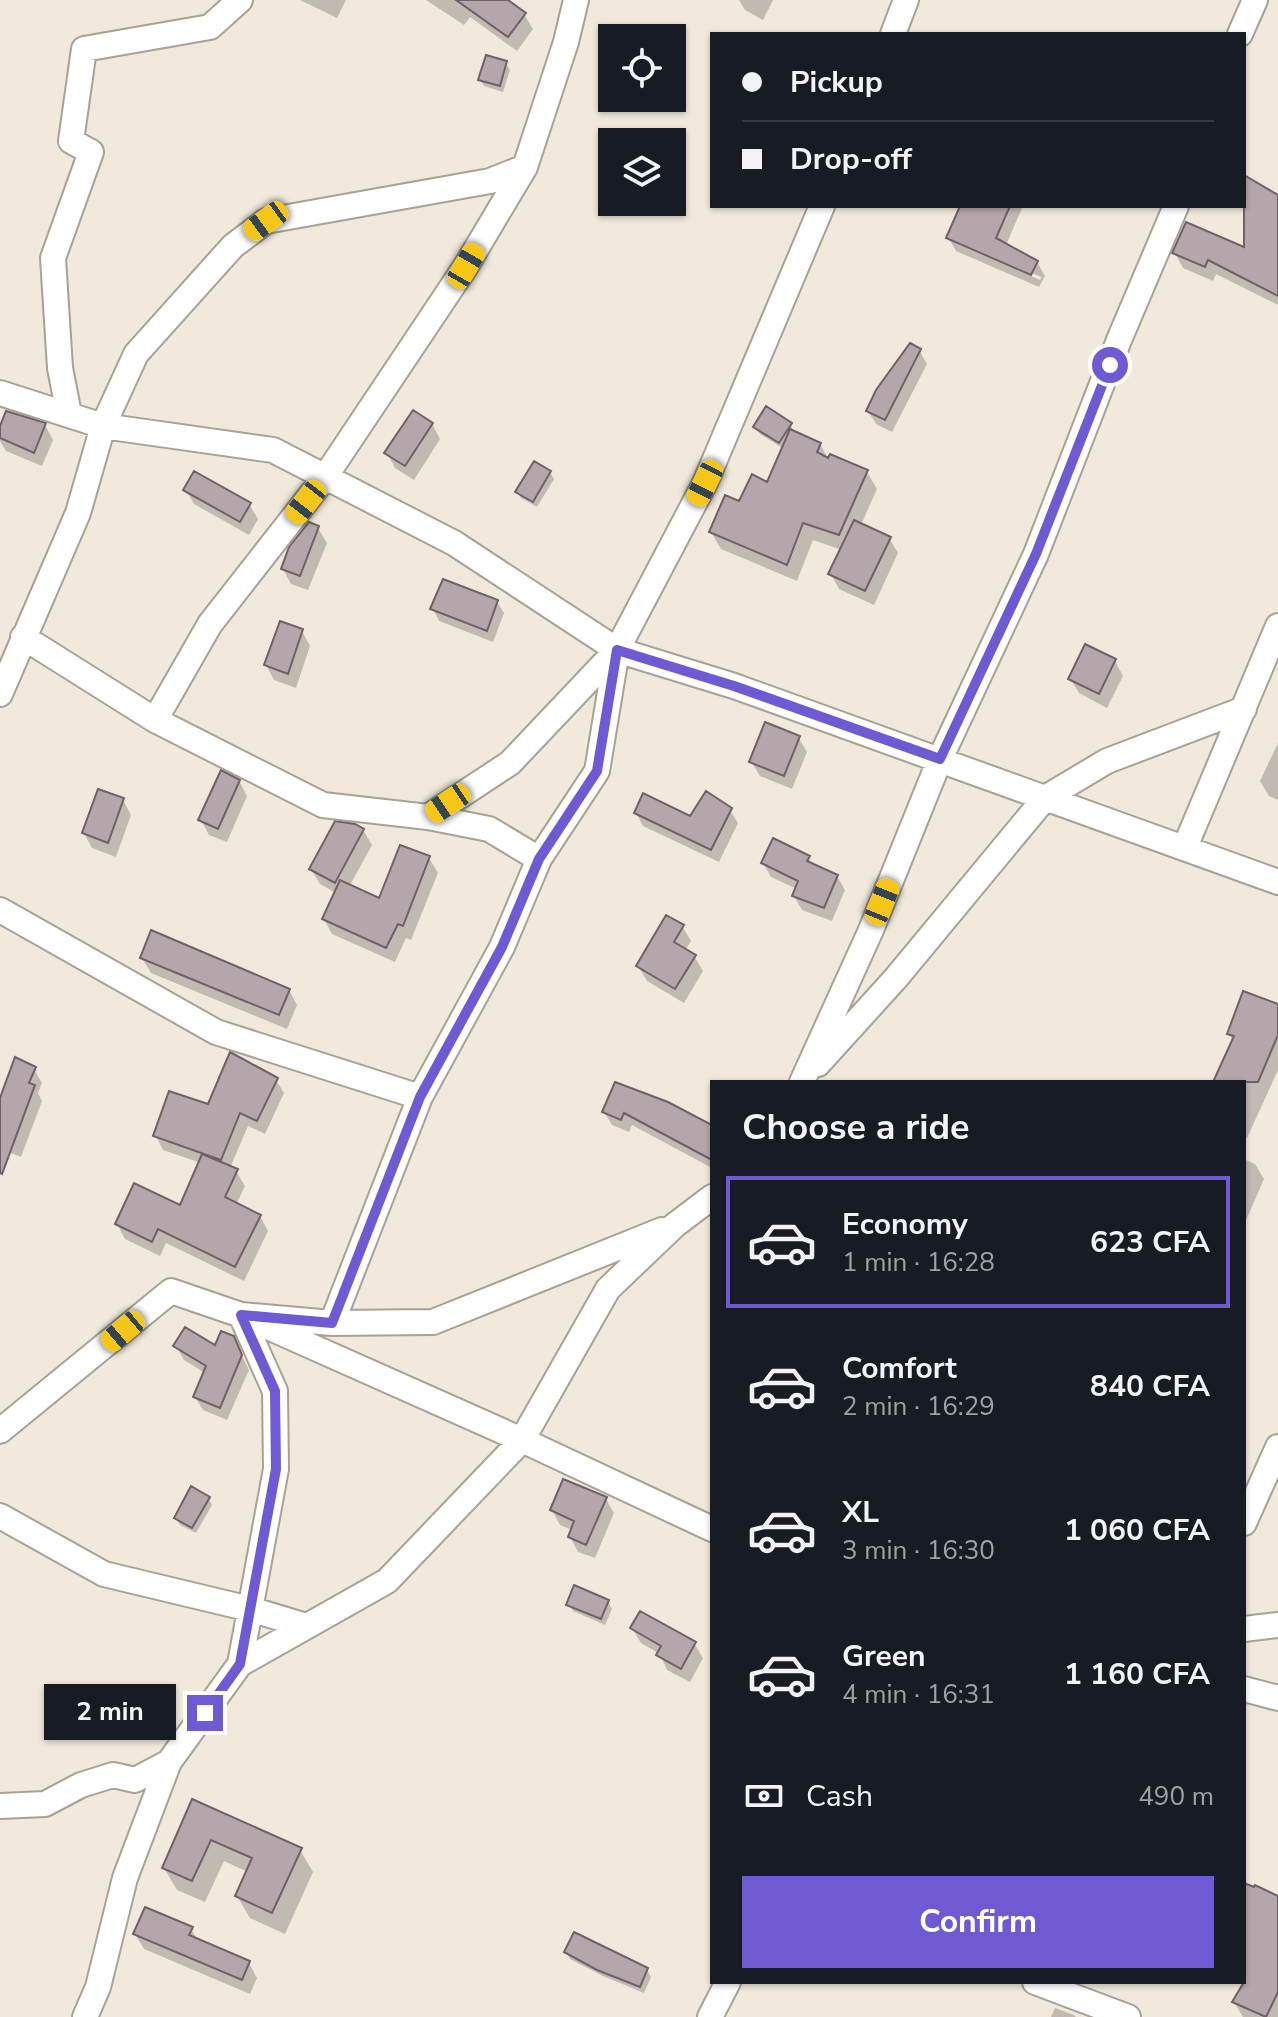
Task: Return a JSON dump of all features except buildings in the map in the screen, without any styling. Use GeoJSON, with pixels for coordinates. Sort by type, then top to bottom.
{"type":"FeatureCollection","features":[{"type":"Feature","properties":{"kind":"street"},"geometry":{"type":"LineString","coordinates":[[69,414],[60,368],[53,258],[91,152],[71,141],[84,49],[210,27],[240,0]]}},
{"type":"Feature","properties":{"kind":"street"},"geometry":{"type":"LineString","coordinates":[[155,720],[210,624],[325,477],[466,266],[525,167],[566,42],[576,0]]}},
{"type":"Feature","properties":{"kind":"street"},"geometry":{"type":"LineString","coordinates":[[894,32],[906,0]]}},
{"type":"Feature","properties":{"kind":"street"},"geometry":{"type":"LineString","coordinates":[[1241,32],[1255,0]]}},
{"type":"Feature","properties":{"kind":"street"},"geometry":{"type":"LineString","coordinates":[[0,694],[78,513],[103,426],[136,354],[233,246],[266,221],[475,184],[525,167]]}},
{"type":"Feature","properties":{"kind":"street"},"geometry":{"type":"LineString","coordinates":[[428,817],[510,763],[617,650],[705,483],[821,208]]}},
{"type":"Feature","properties":{"kind":"street"},"geometry":{"type":"LineString","coordinates":[[803,1080],[871,930],[940,759],[1036,554],[1119,340],[1175,208]]}},
{"type":"Feature","properties":{"kind":"street"},"geometry":{"type":"LineString","coordinates":[[0,393],[103,426],[273,450],[454,543],[617,650],[734,686],[1278,882]]}},
{"type":"Feature","properties":{"kind":"street"},"geometry":{"type":"LineString","coordinates":[[1185,847],[1278,626]]}},
{"type":"Feature","properties":{"kind":"street"},"geometry":{"type":"LineString","coordinates":[[23,637],[155,720],[323,805],[428,817],[489,829],[539,859]]}},
{"type":"Feature","properties":{"kind":"street"},"geometry":{"type":"LineString","coordinates":[[332,1323],[420,1097],[502,947],[539,859],[597,771],[617,650]]}},
{"type":"Feature","properties":{"kind":"street"},"geometry":{"type":"LineString","coordinates":[[804,1080],[896,978],[1045,798],[1107,761],[1244,709]]}},
{"type":"Feature","properties":{"kind":"street"},"geometry":{"type":"LineString","coordinates":[[0,910],[216,1032],[420,1097]]}},
{"type":"Feature","properties":{"kind":"street"},"geometry":{"type":"LineString","coordinates":[[85,2017],[98,1987],[125,1878],[169,1762],[240,1664],[387,1581],[522,1440],[608,1289],[675,1225],[710,1199]]}},
{"type":"Feature","properties":{"kind":"street"},"geometry":{"type":"LineString","coordinates":[[241,1315],[332,1323],[433,1322],[675,1225]]}},
{"type":"Feature","properties":{"kind":"street"},"geometry":{"type":"LineString","coordinates":[[0,1431],[171,1291],[241,1315],[522,1440],[710,1528]]}},
{"type":"Feature","properties":{"kind":"street"},"geometry":{"type":"LineString","coordinates":[[240,1664],[276,1469],[275,1391],[241,1315]]}},
{"type":"Feature","properties":{"kind":"street"},"geometry":{"type":"LineString","coordinates":[[1246,1519],[1278,1447]]}},
{"type":"Feature","properties":{"kind":"street"},"geometry":{"type":"LineString","coordinates":[[0,1516],[104,1574],[250,1609],[306,1626]]}},
{"type":"Feature","properties":{"kind":"street"},"geometry":{"type":"LineString","coordinates":[[1246,1629],[1278,1625]]}},
{"type":"Feature","properties":{"kind":"street"},"geometry":{"type":"LineString","coordinates":[[1246,1690],[1278,1698]]}},
{"type":"Feature","properties":{"kind":"street"},"geometry":{"type":"LineString","coordinates":[[0,1806],[45,1804],[81,1785],[113,1775],[135,1780],[169,1762]]}},
{"type":"Feature","properties":{"kind":"street"},"geometry":{"type":"LineString","coordinates":[[710,2017],[727,1984]]}},
{"type":"Feature","properties":{"kind":"street"},"geometry":{"type":"LineString","coordinates":[[1040,1984],[1128,2017]]}},
{"type":"Feature","properties":{"kind":"route"},"geometry":{"type":"LineString","coordinates":[[205,1713],[240,1664],[276,1469],[275,1391],[241,1315],[332,1323],[420,1097],[502,947],[539,859],[597,771],[617,650],[734,686],[940,759],[1036,554],[1110,365]]}}]}
